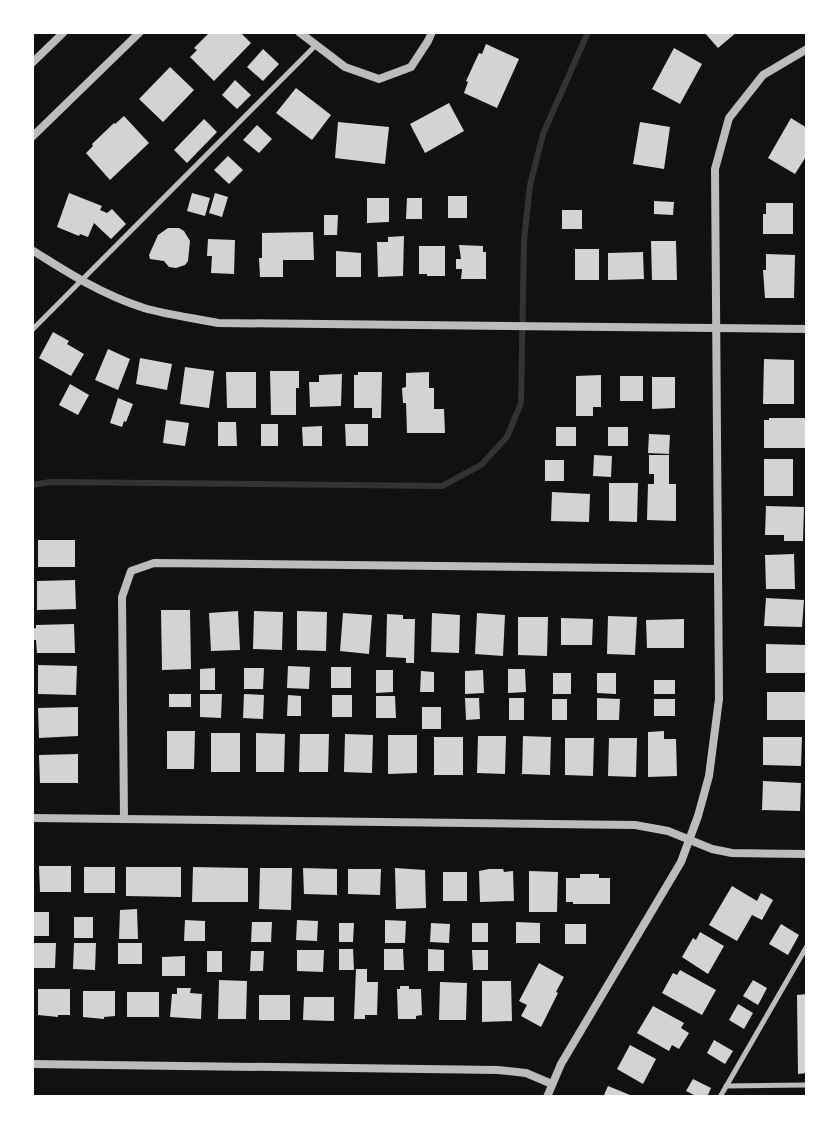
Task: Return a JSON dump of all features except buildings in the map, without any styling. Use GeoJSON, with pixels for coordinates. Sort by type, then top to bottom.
{"type":"FeatureCollection","features":[{"type":"Feature","properties":{"kind":"street"},"geometry":{"type":"LineString","coordinates":[[32,63],[64,32]]}},
{"type":"Feature","properties":{"kind":"street"},"geometry":{"type":"LineString","coordinates":[[32,137],[140,32]]}},
{"type":"Feature","properties":{"kind":"street"},"geometry":{"type":"LineString","coordinates":[[299,32],[345,67],[379,79],[411,67],[432,32]]}},
{"type":"Feature","properties":{"kind":"street"},"geometry":{"type":"LineString","coordinates":[[547,1097],[561,1064],[681,862],[709,776],[719,699],[715,169],[729,118],[763,75],[807,49]]}},
{"type":"Feature","properties":{"kind":"street"},"geometry":{"type":"LineString","coordinates":[[32,250],[81,281],[145,308],[218,323],[807,329]]}},
{"type":"Feature","properties":{"kind":"street"},"geometry":{"type":"LineString","coordinates":[[124,819],[122,597],[131,571],[154,563],[717,569]]}},
{"type":"Feature","properties":{"kind":"street"},"geometry":{"type":"LineString","coordinates":[[32,818],[635,825],[668,831],[732,853],[807,854]]}},
{"type":"Feature","properties":{"kind":"street"},"geometry":{"type":"LineString","coordinates":[[32,1064],[498,1070],[526,1073],[552,1084]]}},
{"type":"Feature","properties":{"kind":"lane"},"geometry":{"type":"LineString","coordinates":[[32,330],[316,45]]}},
{"type":"Feature","properties":{"kind":"lane"},"geometry":{"type":"LineString","coordinates":[[720,1097],[807,946]]}},
{"type":"Feature","properties":{"kind":"lane"},"geometry":{"type":"LineString","coordinates":[[726,1086],[807,1085]]}},
{"type":"Feature","properties":{"kind":"waterway"},"geometry":{"type":"LineString","coordinates":[[32,485],[50,482],[442,486],[481,465],[507,437],[521,403],[524,240],[530,185],[543,134],[588,32]]}}]}
